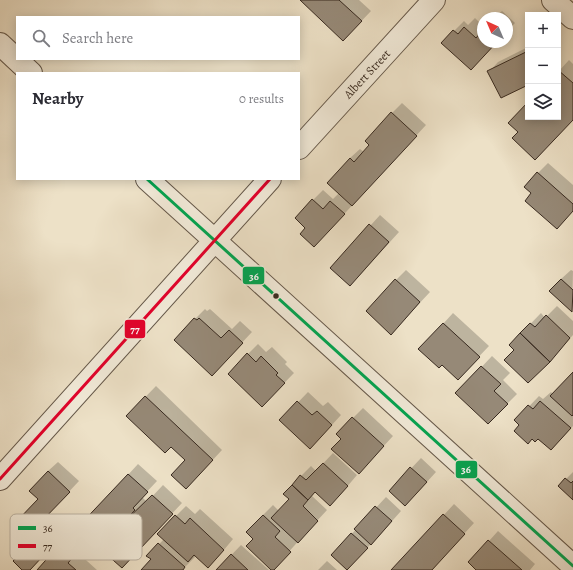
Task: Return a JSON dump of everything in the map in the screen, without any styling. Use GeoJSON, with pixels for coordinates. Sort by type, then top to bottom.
{"type":"FeatureCollection","features":[{"type":"Feature","properties":{"kind":"street","name":"Albert Street"},"geometry":{"type":"LineString","coordinates":[[300,147],[434,0]]}},
{"type":"Feature","properties":{"kind":"street"},"geometry":{"type":"LineString","coordinates":[[553,0],[573,18]]}},
{"type":"Feature","properties":{"kind":"street"},"geometry":{"type":"LineString","coordinates":[[0,44],[16,59]]}},
{"type":"Feature","properties":{"kind":"street"},"geometry":{"type":"LineString","coordinates":[[17,60],[30,72]]}},
{"type":"Feature","properties":{"kind":"street"},"geometry":{"type":"LineString","coordinates":[[148,180],[573,566]]}},
{"type":"Feature","properties":{"kind":"street"},"geometry":{"type":"LineString","coordinates":[[0,479],[269,180]]}},
{"type":"Feature","properties":{"kind":"building"},"geometry":{"type":"Polygon","coordinates":[[[300,0],[339,0],[362,21],[343,41],[300,0]]]}},
{"type":"Feature","properties":{"kind":"building"},"geometry":{"type":"Polygon","coordinates":[[[464,27],[476,38],[477,37],[477,48],[491,48],[471,70],[441,43],[453,30],[458,34],[464,27]]]}},
{"type":"Feature","properties":{"kind":"building"},"geometry":{"type":"Polygon","coordinates":[[[525,52],[525,86],[501,98],[487,71],[525,52]]]}},
{"type":"Feature","properties":{"kind":"building"},"geometry":{"type":"Polygon","coordinates":[[[561,73],[573,83],[573,120],[535,160],[512,138],[518,132],[508,123],[525,105],[525,120],[561,120],[561,73]]]}},
{"type":"Feature","properties":{"kind":"building"},"geometry":{"type":"Polygon","coordinates":[[[391,112],[417,136],[352,206],[327,183],[350,158],[354,162],[369,145],[365,141],[391,112]]]}},
{"type":"Feature","properties":{"kind":"building"},"geometry":{"type":"Polygon","coordinates":[[[537,172],[573,204],[573,211],[557,229],[525,201],[531,193],[524,187],[537,172]]]}},
{"type":"Feature","properties":{"kind":"building"},"geometry":{"type":"Polygon","coordinates":[[[312,199],[323,209],[330,201],[345,214],[314,247],[300,234],[305,228],[295,218],[312,199]]]}},
{"type":"Feature","properties":{"kind":"building"},"geometry":{"type":"Polygon","coordinates":[[[369,224],[389,242],[350,286],[330,268],[369,224]]]}},
{"type":"Feature","properties":{"kind":"building"},"geometry":{"type":"Polygon","coordinates":[[[395,279],[420,302],[391,335],[366,311],[395,279]]]}},
{"type":"Feature","properties":{"kind":"building"},"geometry":{"type":"Polygon","coordinates":[[[561,279],[573,290],[572,312],[549,291],[561,279]]]}},
{"type":"Feature","properties":{"kind":"building"},"geometry":{"type":"Polygon","coordinates":[[[546,315],[570,338],[550,362],[520,333],[530,323],[535,327],[546,315]]]}},
{"type":"Feature","properties":{"kind":"building"},"geometry":{"type":"Polygon","coordinates":[[[194,318],[197,320],[199,318],[221,338],[229,330],[243,343],[212,376],[174,340],[194,318]]]}},
{"type":"Feature","properties":{"kind":"building"},"geometry":{"type":"Polygon","coordinates":[[[443,323],[480,357],[458,380],[442,365],[439,368],[418,349],[443,323]]]}},
{"type":"Feature","properties":{"kind":"building"},"geometry":{"type":"Polygon","coordinates":[[[520,333],[550,362],[528,383],[504,360],[514,350],[509,345],[520,333]]]}},
{"type":"Feature","properties":{"kind":"building"},"geometry":{"type":"Polygon","coordinates":[[[247,353],[256,362],[261,356],[278,373],[276,375],[285,383],[262,407],[228,374],[247,353]]]}},
{"type":"Feature","properties":{"kind":"building"},"geometry":{"type":"Polygon","coordinates":[[[481,366],[501,384],[494,391],[508,404],[488,424],[455,393],[481,366]]]}},
{"type":"Feature","properties":{"kind":"building"},"geometry":{"type":"Polygon","coordinates":[[[573,372],[573,415],[572,416],[550,396],[573,372]]]}},
{"type":"Feature","properties":{"kind":"building"},"geometry":{"type":"Polygon","coordinates":[[[145,396],[213,460],[186,489],[171,475],[185,460],[171,447],[165,453],[126,416],[145,396]]]}},
{"type":"Feature","properties":{"kind":"building"},"geometry":{"type":"Polygon","coordinates":[[[297,401],[312,415],[317,411],[332,425],[310,449],[279,420],[297,401]]]}},
{"type":"Feature","properties":{"kind":"building"},"geometry":{"type":"Polygon","coordinates":[[[540,401],[571,428],[551,450],[538,439],[535,442],[532,439],[528,444],[514,431],[519,425],[514,420],[528,405],[533,409],[540,401]]]}},
{"type":"Feature","properties":{"kind":"building"},"geometry":{"type":"Polygon","coordinates":[[[352,417],[384,446],[359,474],[331,449],[341,439],[336,434],[352,417]]]}},
{"type":"Feature","properties":{"kind":"building"},"geometry":{"type":"Polygon","coordinates":[[[323,463],[348,486],[330,506],[315,492],[308,500],[292,485],[300,475],[306,480],[323,463]]]}},
{"type":"Feature","properties":{"kind":"building"},"geometry":{"type":"Polygon","coordinates":[[[410,467],[427,482],[405,506],[389,491],[410,467]]]}},
{"type":"Feature","properties":{"kind":"building"},"geometry":{"type":"Polygon","coordinates":[[[48,471],[70,492],[49,514],[24,514],[38,499],[29,491],[48,471]]]}},
{"type":"Feature","properties":{"kind":"building"},"geometry":{"type":"Polygon","coordinates":[[[128,474],[148,492],[133,508],[135,510],[131,514],[90,514],[128,474]]]}},
{"type":"Feature","properties":{"kind":"building"},"geometry":{"type":"Polygon","coordinates":[[[565,478],[571,483],[573,481],[573,500],[558,486],[565,478]]]}},
{"type":"Feature","properties":{"kind":"building"},"geometry":{"type":"Polygon","coordinates":[[[292,485],[308,500],[303,506],[318,521],[298,543],[271,518],[289,499],[283,494],[292,485]]]}},
{"type":"Feature","properties":{"kind":"building"},"geometry":{"type":"Polygon","coordinates":[[[152,495],[173,514],[142,547],[142,514],[132,514],[152,495]]]}},
{"type":"Feature","properties":{"kind":"building"},"geometry":{"type":"Polygon","coordinates":[[[375,506],[392,521],[371,545],[354,529],[375,506]]]}},
{"type":"Feature","properties":{"kind":"building"},"geometry":{"type":"Polygon","coordinates":[[[443,514],[465,534],[432,570],[391,570],[443,514]]]}},
{"type":"Feature","properties":{"kind":"building"},"geometry":{"type":"Polygon","coordinates":[[[175,515],[185,524],[190,518],[224,550],[208,568],[194,555],[188,562],[157,534],[175,515]]]}},
{"type":"Feature","properties":{"kind":"building"},"geometry":{"type":"Polygon","coordinates":[[[263,515],[280,531],[275,537],[291,552],[274,570],[271,570],[246,546],[253,539],[246,532],[263,515]]]}},
{"type":"Feature","properties":{"kind":"building"},"geometry":{"type":"Polygon","coordinates":[[[351,533],[368,548],[347,570],[331,555],[351,533]]]}},
{"type":"Feature","properties":{"kind":"building"},"geometry":{"type":"Polygon","coordinates":[[[488,540],[522,570],[476,570],[468,562],[488,540]]]}},
{"type":"Feature","properties":{"kind":"building"},"geometry":{"type":"Polygon","coordinates":[[[158,543],[185,567],[183,570],[141,570],[151,559],[146,556],[158,543]]]}},
{"type":"Feature","properties":{"kind":"building"},"geometry":{"type":"Polygon","coordinates":[[[231,554],[248,570],[216,570],[231,554]]]}},
{"type":"Feature","properties":{"kind":"building"},"geometry":{"type":"Polygon","coordinates":[[[39,560],[30,570],[22,570],[13,561],[39,560]]]}},
{"type":"Feature","properties":{"kind":"building"},"geometry":{"type":"Polygon","coordinates":[[[46,560],[71,560],[68,563],[76,570],[37,570],[46,560]]]}},
{"type":"Feature","properties":{"kind":"building"},"geometry":{"type":"Polygon","coordinates":[[[113,560],[130,560],[122,568],[113,560]]]}},
{"type":"Feature","properties":{"kind":"transit line","name":"36"},"geometry":{"type":"LineString","coordinates":[[148,180],[573,566]]}},
{"type":"Feature","properties":{"kind":"transit line","name":"77"},"geometry":{"type":"LineString","coordinates":[[0,479],[269,180]]}}]}
